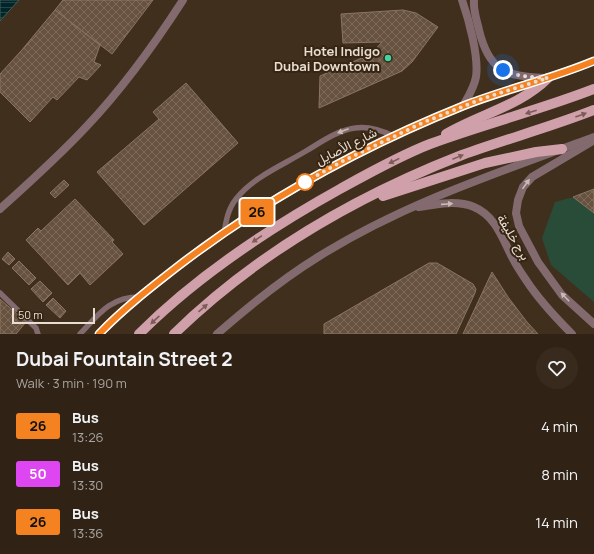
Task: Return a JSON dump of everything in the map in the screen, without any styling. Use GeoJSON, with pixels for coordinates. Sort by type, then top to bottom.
{"type":"FeatureCollection","features":[{"type":"Feature","properties":{"kind":"main road"},"geometry":{"type":"LineString","coordinates":[[139,334],[198,282],[259,237],[357,179],[429,145],[463,125],[520,100],[540,87],[548,78]]}},
{"type":"Feature","properties":{"kind":"main road"},"geometry":{"type":"LineString","coordinates":[[429,145],[537,110],[594,89]]}},
{"type":"Feature","properties":{"kind":"main road"},"geometry":{"type":"LineString","coordinates":[[174,334],[202,308],[255,267],[310,230],[367,198],[468,153],[594,110]]}},
{"type":"Feature","properties":{"kind":"main road"},"geometry":{"type":"LineString","coordinates":[[367,198],[392,193],[492,162],[536,152],[562,149]]}},
{"type":"Feature","properties":{"kind":"street"},"geometry":{"type":"LineString","coordinates":[[462,0],[468,18],[476,67],[474,85],[463,106]]}},
{"type":"Feature","properties":{"kind":"street"},"geometry":{"type":"LineString","coordinates":[[474,0],[483,44],[487,54],[494,63],[513,75],[548,78]]}},
{"type":"Feature","properties":{"kind":"street"},"geometry":{"type":"LineString","coordinates":[[0,209],[65,148],[108,103],[146,54],[182,1]]}},
{"type":"Feature","properties":{"kind":"street","name":"شارع الأصايل"},"geometry":{"type":"LineString","coordinates":[[99,334],[139,298],[194,255],[266,205],[304,182],[393,136],[463,106],[572,70],[594,60]]}},
{"type":"Feature","properties":{"kind":"street"},"geometry":{"type":"LineString","coordinates":[[217,334],[298,270],[341,243],[409,209],[464,184],[594,138]]}},
{"type":"Feature","properties":{"kind":"street"},"geometry":{"type":"LineString","coordinates":[[594,138],[532,176],[523,187],[518,200],[516,213],[519,226],[527,245],[542,268],[562,295],[594,324]]}},
{"type":"Feature","properties":{"kind":"street","name":"برج خليفة"},"geometry":{"type":"LineString","coordinates":[[409,209],[462,203],[485,213],[494,222],[526,281],[572,334]]}},
{"type":"Feature","properties":{"kind":"lane"},"geometry":{"type":"LineString","coordinates":[[224,233],[230,210],[243,191],[269,173],[315,146],[340,132],[354,128],[375,128],[393,136]]}},
{"type":"Feature","properties":{"kind":"lane"},"geometry":{"type":"LineString","coordinates":[[0,293],[36,328],[38,334]]}},
{"type":"Feature","properties":{"kind":"lane"},"geometry":{"type":"LineString","coordinates":[[80,334],[110,304],[124,298],[139,298]]}},
{"type":"Feature","properties":{"kind":"green space"},"geometry":{"type":"Polygon","coordinates":[[[573,197],[594,213],[594,302],[551,265],[542,238],[555,202],[573,197]]]}},
{"type":"Feature","properties":{"kind":"water"},"geometry":{"type":"Polygon","coordinates":[[[0,0],[19,0],[0,21],[0,0]]]}},
{"type":"Feature","properties":{"kind":"building"},"geometry":{"type":"Polygon","coordinates":[[[63,0],[153,0],[112,54],[55,10],[63,0]]]}},
{"type":"Feature","properties":{"kind":"building"},"geometry":{"type":"Polygon","coordinates":[[[55,10],[100,45],[94,62],[101,65],[87,80],[79,77],[57,100],[53,97],[30,122],[0,92],[0,74],[55,10]]]}},
{"type":"Feature","properties":{"kind":"building","name":"Hotel Indigo Dubai Downtown"},"geometry":{"type":"Polygon","coordinates":[[[403,10],[416,13],[438,27],[412,62],[402,71],[319,108],[320,76],[371,54],[382,42],[343,43],[341,14],[403,10]]]}},
{"type":"Feature","properties":{"kind":"building"},"geometry":{"type":"Polygon","coordinates":[[[186,83],[238,143],[144,225],[97,172],[159,119],[153,112],[186,83]]]}},
{"type":"Feature","properties":{"kind":"building"},"geometry":{"type":"Polygon","coordinates":[[[64,180],[69,185],[55,198],[50,193],[64,180]]]}},
{"type":"Feature","properties":{"kind":"building"},"geometry":{"type":"Polygon","coordinates":[[[594,189],[594,213],[573,197],[594,189]]]}},
{"type":"Feature","properties":{"kind":"building"},"geometry":{"type":"Polygon","coordinates":[[[75,199],[114,240],[112,242],[123,254],[90,285],[80,273],[68,285],[26,240],[38,228],[41,231],[75,199]]]}},
{"type":"Feature","properties":{"kind":"building"},"geometry":{"type":"Polygon","coordinates":[[[8,252],[15,259],[9,265],[2,259],[8,252]]]}},
{"type":"Feature","properties":{"kind":"building"},"geometry":{"type":"Polygon","coordinates":[[[19,261],[36,278],[29,285],[12,268],[19,261]]]}},
{"type":"Feature","properties":{"kind":"building"},"geometry":{"type":"Polygon","coordinates":[[[429,263],[437,263],[473,284],[476,289],[456,334],[324,334],[324,324],[429,263]]]}},
{"type":"Feature","properties":{"kind":"building"},"geometry":{"type":"Polygon","coordinates":[[[492,272],[508,297],[538,334],[463,334],[492,272]]]}},
{"type":"Feature","properties":{"kind":"building"},"geometry":{"type":"Polygon","coordinates":[[[40,281],[52,293],[43,302],[31,289],[40,281]]]}},
{"type":"Feature","properties":{"kind":"building"},"geometry":{"type":"Polygon","coordinates":[[[53,298],[66,311],[60,318],[46,305],[53,298]]]}},
{"type":"Feature","properties":{"kind":"building"},"geometry":{"type":"Polygon","coordinates":[[[0,299],[26,322],[16,334],[0,334],[0,299]]]}},
{"type":"Feature","properties":{"kind":"bus line","name":"26"},"geometry":{"type":"LineString","coordinates":[[99,334],[158,282],[194,255],[266,205],[304,182],[393,136],[422,123],[484,98],[572,70],[594,61]]}},
{"type":"Feature","properties":{"kind":"place","name":"Hotel Indigo Dubai Downtown"},"geometry":{"type":"Point","coordinates":[388,58]}},
{"type":"Feature","properties":{"kind":"route"},"geometry":{"type":"LineString","coordinates":[[305,182],[343,161],[422,123],[484,98],[548,78],[513,75],[503,70]]}}]}
